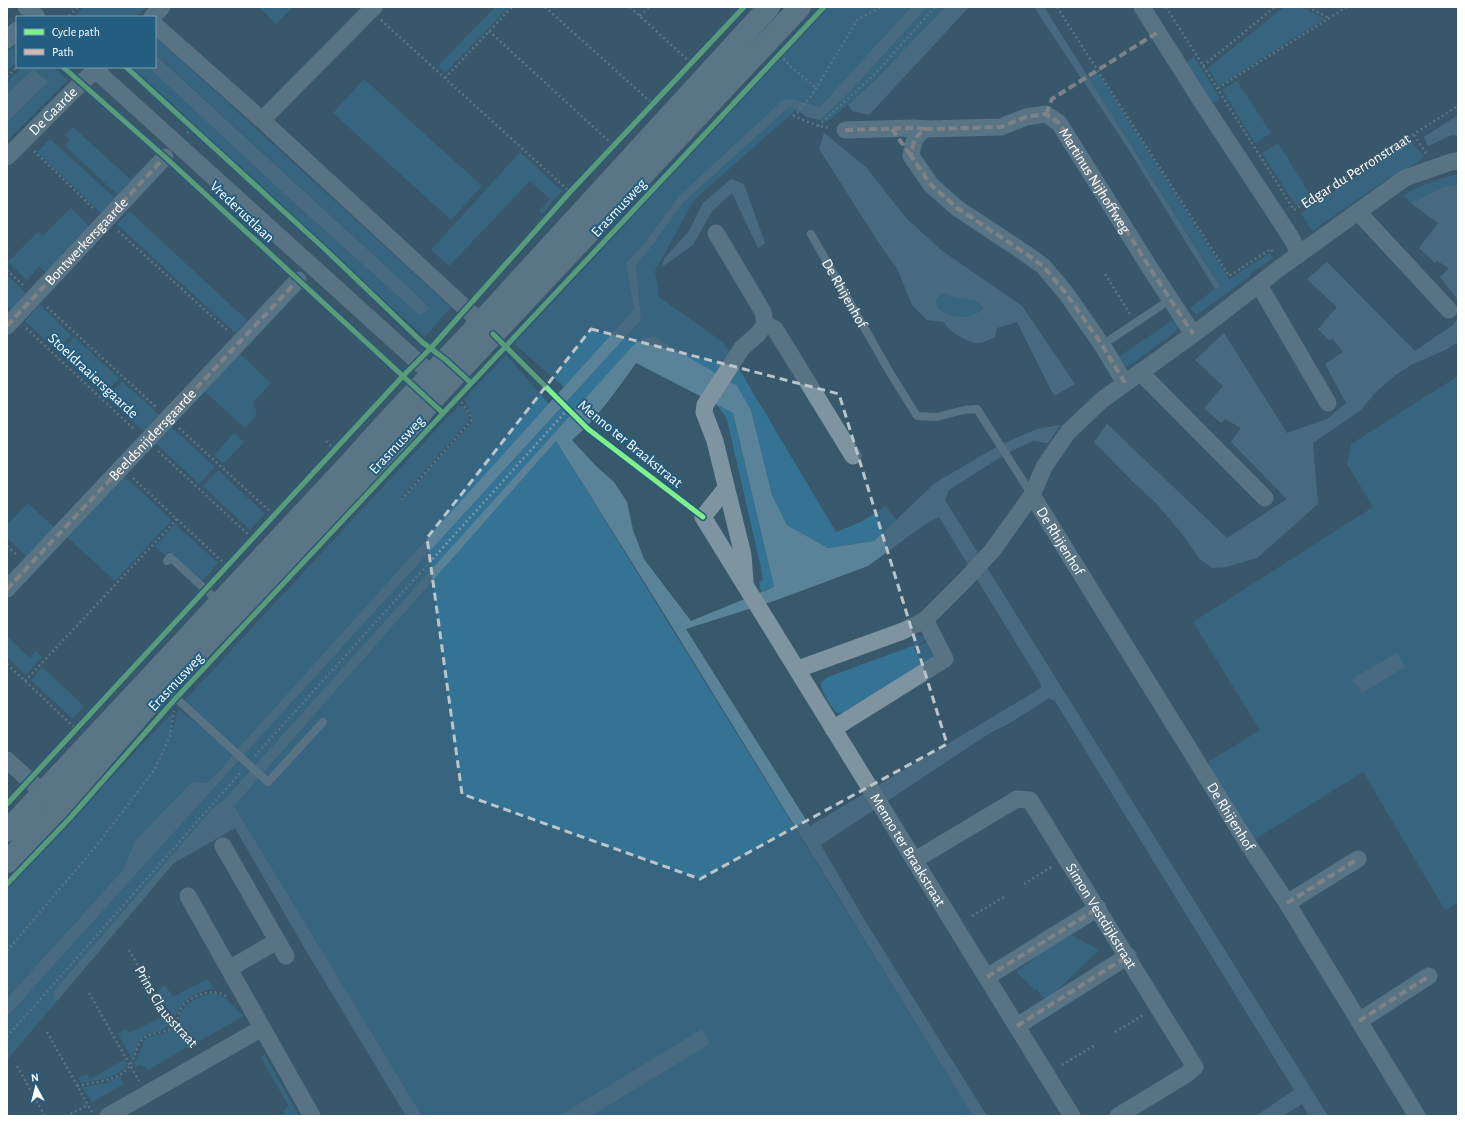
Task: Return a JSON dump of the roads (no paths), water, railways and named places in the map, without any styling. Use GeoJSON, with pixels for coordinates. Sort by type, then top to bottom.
{"type":"FeatureCollection","features":[{"type":"Feature","properties":{"kind":"main road","name":"Erasmusweg"},"geometry":{"type":"LineString","coordinates":[[7,862],[59,808],[164,687],[450,391],[487,329],[769,7]]}},
{"type":"Feature","properties":{"kind":"main road","name":"Erasmusweg"},"geometry":{"type":"LineString","coordinates":[[487,329],[800,7]]}},
{"type":"Feature","properties":{"kind":"main road","name":"Erasmusweg"},"geometry":{"type":"LineString","coordinates":[[7,831],[37,787],[164,687],[212,597],[382,427],[450,391]]}},
{"type":"Feature","properties":{"kind":"street"},"geometry":{"type":"LineString","coordinates":[[153,16],[162,7]]}},
{"type":"Feature","properties":{"kind":"street"},"geometry":{"type":"LineString","coordinates":[[1142,7],[1200,99],[1290,236],[1300,254]]}},
{"type":"Feature","properties":{"kind":"street"},"geometry":{"type":"LineString","coordinates":[[262,120],[372,9]]}},
{"type":"Feature","properties":{"kind":"street"},"geometry":{"type":"LineString","coordinates":[[156,26],[262,120],[487,329]]}},
{"type":"Feature","properties":{"kind":"street"},"geometry":{"type":"LineString","coordinates":[[7,40],[16,31]]}},
{"type":"Feature","properties":{"kind":"street","name":"De Gaarde"},"geometry":{"type":"LineString","coordinates":[[7,157],[96,68]]}},
{"type":"Feature","properties":{"kind":"street","name":"Vrederustlaan"},"geometry":{"type":"LineString","coordinates":[[96,68],[450,391]]}},
{"type":"Feature","properties":{"kind":"street","name":"Martinus Nijhoffweg"},"geometry":{"type":"LineString","coordinates":[[845,130],[1001,126],[1026,117],[1046,114],[1059,123],[1193,334]]}},
{"type":"Feature","properties":{"kind":"street"},"geometry":{"type":"LineString","coordinates":[[892,129],[931,185],[958,208],[1025,252],[1043,266],[1066,292],[1102,345],[1125,383]]}},
{"type":"Feature","properties":{"kind":"street"},"geometry":{"type":"LineString","coordinates":[[911,156],[914,139],[918,134],[926,129]]}},
{"type":"Feature","properties":{"kind":"street","name":"Bontwerkersgaarde"},"geometry":{"type":"LineString","coordinates":[[11,322],[165,157]]}},
{"type":"Feature","properties":{"kind":"street"},"geometry":{"type":"LineString","coordinates":[[798,669],[903,631],[924,620],[992,551],[1032,495],[1044,467],[1068,432],[1102,400],[1259,285],[1281,267],[1405,178],[1458,161]]}},
{"type":"Feature","properties":{"kind":"street"},"geometry":{"type":"LineString","coordinates":[[1358,212],[1449,310]]}},
{"type":"Feature","properties":{"kind":"street"},"geometry":{"type":"LineString","coordinates":[[716,234],[763,312],[765,324],[775,329],[853,456]]}},
{"type":"Feature","properties":{"kind":"street","name":"Beeldsnijdersgaarde"},"geometry":{"type":"LineString","coordinates":[[7,589],[298,280]]}},
{"type":"Feature","properties":{"kind":"street"},"geometry":{"type":"LineString","coordinates":[[1259,285],[1328,404]]}},
{"type":"Feature","properties":{"kind":"street","name":"Menno ter Braakstraat"},"geometry":{"type":"LineString","coordinates":[[746,586],[743,555],[715,441],[704,412],[705,405],[742,348],[758,334],[765,324]]}},
{"type":"Feature","properties":{"kind":"street"},"geometry":{"type":"LineString","coordinates":[[1140,372],[1266,498]]}},
{"type":"Feature","properties":{"kind":"street","name":"Menno ter Braakstraat"},"geometry":{"type":"LineString","coordinates":[[726,488],[703,517],[1072,1116]]}},
{"type":"Feature","properties":{"kind":"street","name":"De Rhijenhof"},"geometry":{"type":"LineString","coordinates":[[1032,495],[1248,844],[1287,903],[1417,1116]]}},
{"type":"Feature","properties":{"kind":"street"},"geometry":{"type":"LineString","coordinates":[[833,729],[945,659],[924,620]]}},
{"type":"Feature","properties":{"kind":"street"},"geometry":{"type":"LineString","coordinates":[[7,760],[59,808]]}},
{"type":"Feature","properties":{"kind":"street","name":"Simon Vestdijkstraat"},"geometry":{"type":"LineString","coordinates":[[915,860],[1017,799],[1030,800],[1128,956],[1195,1067],[1187,1074],[1118,1116]]}},
{"type":"Feature","properties":{"kind":"street"},"geometry":{"type":"LineString","coordinates":[[223,846],[286,956]]}},
{"type":"Feature","properties":{"kind":"street"},"geometry":{"type":"LineString","coordinates":[[1287,903],[1358,859]]}},
{"type":"Feature","properties":{"kind":"street"},"geometry":{"type":"LineString","coordinates":[[188,896],[312,1116]]}},
{"type":"Feature","properties":{"kind":"street"},"geometry":{"type":"LineString","coordinates":[[987,977],[1098,908]]}},
{"type":"Feature","properties":{"kind":"street"},"geometry":{"type":"LineString","coordinates":[[229,969],[277,941]]}},
{"type":"Feature","properties":{"kind":"street"},"geometry":{"type":"LineString","coordinates":[[1017,1026],[1128,956]]}},
{"type":"Feature","properties":{"kind":"street"},"geometry":{"type":"LineString","coordinates":[[1359,1021],[1429,976]]}},
{"type":"Feature","properties":{"kind":"street","name":"Prins Clausstraat"},"geometry":{"type":"LineString","coordinates":[[108,1116],[262,1028]]}},
{"type":"Feature","properties":{"kind":"lane","name":"De Rhijenhof"},"geometry":{"type":"LineString","coordinates":[[811,234],[889,371],[917,416],[937,417],[964,410],[977,409],[1032,495]]}},
{"type":"Feature","properties":{"kind":"lane"},"geometry":{"type":"LineString","coordinates":[[1102,345],[1171,299]]}},
{"type":"Feature","properties":{"kind":"lane"},"geometry":{"type":"LineString","coordinates":[[167,561],[170,557],[212,597]]}},
{"type":"Feature","properties":{"kind":"lane"},"geometry":{"type":"LineString","coordinates":[[164,687],[268,782],[323,722]]}}]}
